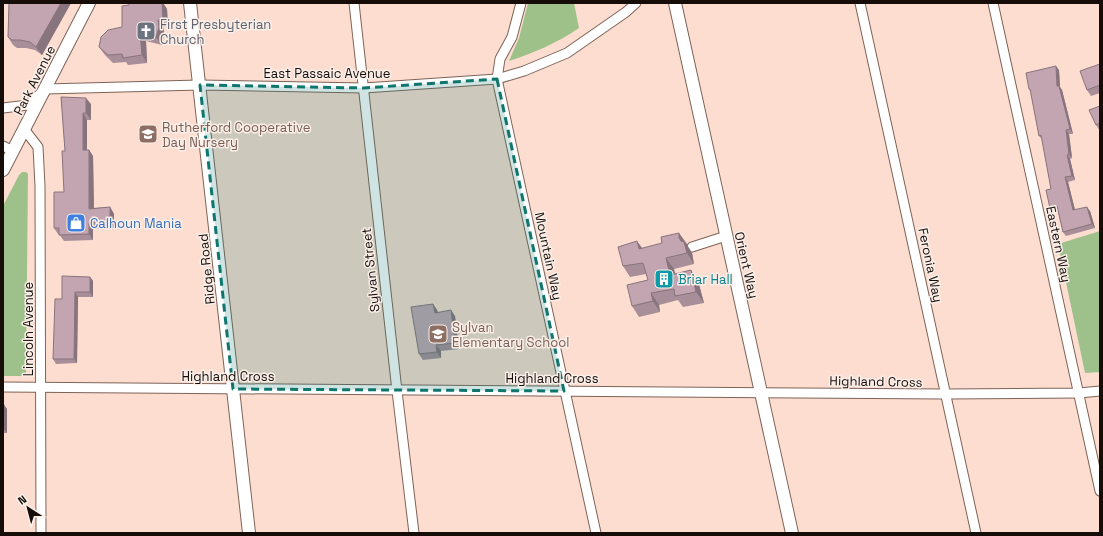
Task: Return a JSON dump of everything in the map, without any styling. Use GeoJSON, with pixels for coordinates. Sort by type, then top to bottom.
{"type":"FeatureCollection","features":[{"type":"Feature","properties":{"kind":"street","name":"Park Avenue"},"geometry":{"type":"LineString","coordinates":[[3,170],[8,149],[24,129],[46,89],[89,3]]}},
{"type":"Feature","properties":{"kind":"street","name":"Ridge Road"},"geometry":{"type":"LineString","coordinates":[[190,3],[249,533]]}},
{"type":"Feature","properties":{"kind":"street","name":"Sylvan Street"},"geometry":{"type":"LineString","coordinates":[[354,3],[414,533]]}},
{"type":"Feature","properties":{"kind":"street"},"geometry":{"type":"LineString","coordinates":[[497,79],[500,59],[512,37],[521,3]]}},
{"type":"Feature","properties":{"kind":"street","name":"East Passaic Avenue"},"geometry":{"type":"LineString","coordinates":[[46,89],[200,85],[364,88],[497,79],[524,71],[567,53],[626,12],[636,3]]}},
{"type":"Feature","properties":{"kind":"street","name":"Orient Way"},"geometry":{"type":"LineString","coordinates":[[675,3],[792,533]]}},
{"type":"Feature","properties":{"kind":"street","name":"Feronia Way"},"geometry":{"type":"LineString","coordinates":[[860,3],[976,533]]}},
{"type":"Feature","properties":{"kind":"street","name":"Eastern Way"},"geometry":{"type":"LineString","coordinates":[[993,3],[1100,491]]}},
{"type":"Feature","properties":{"kind":"street","name":"Mountain Way"},"geometry":{"type":"LineString","coordinates":[[497,79],[596,533]]}},
{"type":"Feature","properties":{"kind":"street"},"geometry":{"type":"LineString","coordinates":[[3,108],[28,105],[46,89]]}},
{"type":"Feature","properties":{"kind":"street","name":"Lincoln Avenue"},"geometry":{"type":"LineString","coordinates":[[24,129],[38,147],[40,186],[41,533]]}},
{"type":"Feature","properties":{"kind":"street"},"geometry":{"type":"LineString","coordinates":[[692,247],[726,236]]}},
{"type":"Feature","properties":{"kind":"street","name":"Highland Cross"},"geometry":{"type":"LineString","coordinates":[[3,387],[946,394],[1079,393],[1100,391]]}},
{"type":"Feature","properties":{"kind":"highlighted area"},"geometry":{"type":"Polygon","coordinates":[[[497,79],[564,391],[233,389],[200,85],[364,88],[497,79]]]}},
{"type":"Feature","properties":{"kind":"green space"},"geometry":{"type":"Polygon","coordinates":[[[528,3],[574,3],[579,28],[562,39],[509,61],[519,38],[528,3]]]}},
{"type":"Feature","properties":{"kind":"green space"},"geometry":{"type":"Polygon","coordinates":[[[22,172],[26,172],[28,174],[26,376],[3,376],[3,206],[22,172]]]}},
{"type":"Feature","properties":{"kind":"green space"},"geometry":{"type":"Polygon","coordinates":[[[1100,231],[1100,372],[1085,373],[1058,244],[1100,231]]]}},
{"type":"Feature","properties":{"kind":"building"},"geometry":{"type":"Polygon","coordinates":[[[9,3],[61,3],[36,47],[30,42],[12,40],[8,37],[9,3]]]}},
{"type":"Feature","properties":{"kind":"building","name":"First Presbyterian Church"},"geometry":{"type":"Polygon","coordinates":[[[129,3],[162,3],[163,19],[158,20],[159,27],[156,37],[140,33],[142,55],[123,58],[122,54],[108,55],[99,47],[101,37],[108,30],[122,27],[122,6],[129,5],[129,3]]]}},
{"type":"Feature","properties":{"kind":"building"},"geometry":{"type":"Polygon","coordinates":[[[1100,64],[1100,85],[1087,90],[1080,71],[1100,64]]]}},
{"type":"Feature","properties":{"kind":"building"},"geometry":{"type":"Polygon","coordinates":[[[1056,66],[1057,86],[1059,86],[1070,129],[1066,130],[1069,154],[1067,155],[1072,176],[1065,177],[1073,210],[1087,207],[1092,224],[1063,232],[1057,206],[1050,208],[1046,190],[1051,189],[1041,135],[1039,136],[1026,73],[1056,66]]]}},
{"type":"Feature","properties":{"kind":"building"},"geometry":{"type":"Polygon","coordinates":[[[61,97],[86,98],[86,113],[83,113],[83,150],[89,150],[89,209],[110,207],[110,222],[89,223],[89,234],[59,235],[59,228],[54,228],[54,192],[64,192],[62,151],[65,151],[61,97]]]}},
{"type":"Feature","properties":{"kind":"building"},"geometry":{"type":"Polygon","coordinates":[[[1100,106],[1100,123],[1096,125],[1089,110],[1100,106]]]}},
{"type":"Feature","properties":{"kind":"building"},"geometry":{"type":"Polygon","coordinates":[[[679,233],[679,238],[684,242],[687,253],[666,258],[670,275],[691,270],[696,292],[675,296],[674,289],[651,293],[653,301],[632,306],[627,285],[648,280],[643,263],[623,266],[618,247],[637,241],[639,249],[662,243],[661,237],[679,233]]]}},
{"type":"Feature","properties":{"kind":"building"},"geometry":{"type":"Polygon","coordinates":[[[62,276],[90,277],[90,292],[75,292],[74,359],[53,359],[55,299],[62,299],[62,276]]]}},
{"type":"Feature","properties":{"kind":"building","name":"Sylvan Elementary School"},"geometry":{"type":"Polygon","coordinates":[[[433,304],[435,313],[451,310],[455,343],[436,345],[437,352],[419,354],[411,307],[433,304]]]}},
{"type":"Feature","properties":{"kind":"building"},"geometry":{"type":"Polygon","coordinates":[[[4,405],[4,429],[3,429],[4,405]]]}},
{"type":"Feature","properties":{"kind":"place","name":"First Presbyterian Church"},"geometry":{"type":"Point","coordinates":[146,31]}},
{"type":"Feature","properties":{"kind":"place","name":"Rutherford Cooperative Day Nursery"},"geometry":{"type":"Point","coordinates":[148,134]}},
{"type":"Feature","properties":{"kind":"place","name":"Calhoun Mania"},"geometry":{"type":"Point","coordinates":[76,223]}},
{"type":"Feature","properties":{"kind":"place","name":"Briar Hall"},"geometry":{"type":"Point","coordinates":[664,279]}},
{"type":"Feature","properties":{"kind":"place","name":"Sylvan Elementary School"},"geometry":{"type":"Point","coordinates":[438,334]}}]}
